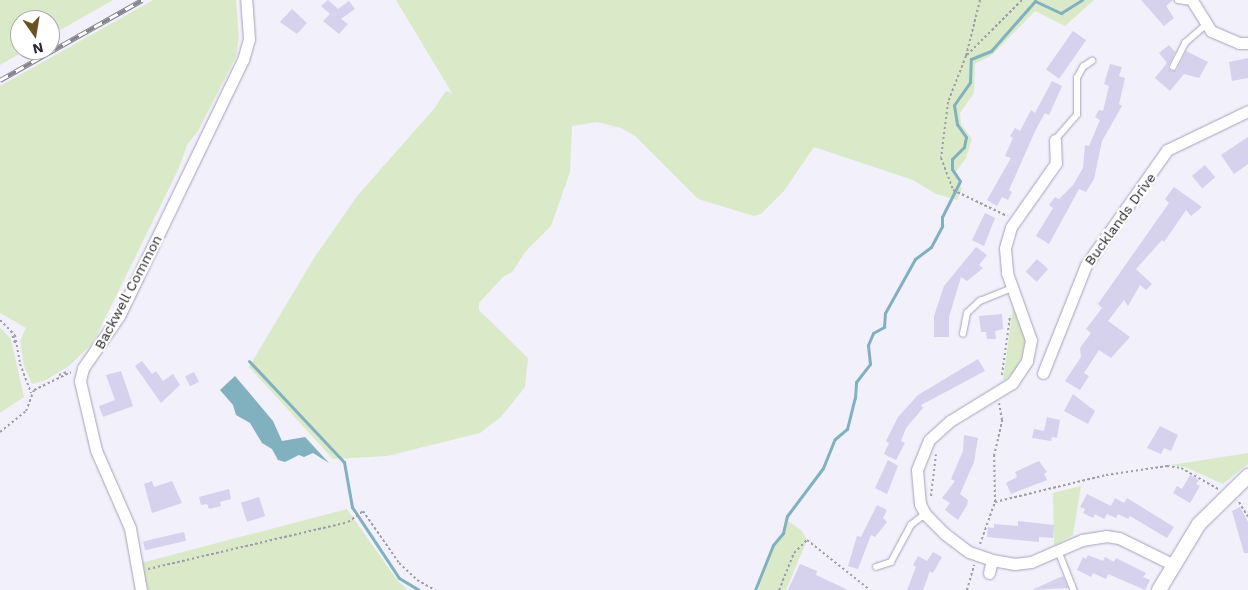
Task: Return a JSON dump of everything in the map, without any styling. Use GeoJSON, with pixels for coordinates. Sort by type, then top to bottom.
{"type":"FeatureCollection","features":[{"type":"Feature","properties":{"kind":"street","name":"Backwell Common"},"geometry":{"type":"LineString","coordinates":[[83,368],[119,316],[243,60],[249,38],[246,0]]}},
{"type":"Feature","properties":{"kind":"street"},"geometry":{"type":"LineString","coordinates":[[1193,2],[1206,25],[1224,37],[1248,43]]}},
{"type":"Feature","properties":{"kind":"street","name":"Bucklands Drive"},"geometry":{"type":"LineString","coordinates":[[1042,373],[1086,265],[1167,150],[1248,111]]}},
{"type":"Feature","properties":{"kind":"street"},"geometry":{"type":"LineString","coordinates":[[1055,140],[1056,164],[1016,220],[1005,253],[1014,291],[1028,325],[1032,346],[1020,375],[999,392],[943,426],[926,444],[916,479],[925,514],[945,534],[976,555],[992,560],[1020,564],[1059,552],[1082,540],[1112,537],[1172,564]]}},
{"type":"Feature","properties":{"kind":"street"},"geometry":{"type":"LineString","coordinates":[[83,368],[80,381],[96,450],[130,528],[142,590]]}},
{"type":"Feature","properties":{"kind":"street"},"geometry":{"type":"LineString","coordinates":[[1159,590],[1172,564],[1199,524],[1226,495],[1247,479]]}},
{"type":"Feature","properties":{"kind":"street"},"geometry":{"type":"LineString","coordinates":[[989,573],[992,560]]}},
{"type":"Feature","properties":{"kind":"lane"},"geometry":{"type":"LineString","coordinates":[[1178,0],[1193,2]]}},
{"type":"Feature","properties":{"kind":"lane"},"geometry":{"type":"LineString","coordinates":[[1173,67],[1185,43],[1206,25]]}},
{"type":"Feature","properties":{"kind":"lane"},"geometry":{"type":"LineString","coordinates":[[1055,140],[1077,115],[1077,78],[1083,67],[1092,61]]}},
{"type":"Feature","properties":{"kind":"lane"},"geometry":{"type":"LineString","coordinates":[[963,334],[967,313],[980,301],[1014,291]]}},
{"type":"Feature","properties":{"kind":"lane"},"geometry":{"type":"LineString","coordinates":[[876,568],[892,562],[911,525],[925,514]]}},
{"type":"Feature","properties":{"kind":"lane"},"geometry":{"type":"LineString","coordinates":[[1059,552],[1074,590]]}},
{"type":"Feature","properties":{"kind":"path"},"geometry":{"type":"LineString","coordinates":[[980,0],[966,56],[948,102],[941,158],[953,190],[1016,220]]}},
{"type":"Feature","properties":{"kind":"path"},"geometry":{"type":"LineString","coordinates":[[966,56],[1022,0]]}},
{"type":"Feature","properties":{"kind":"path"},"geometry":{"type":"LineString","coordinates":[[967,590],[976,555],[995,502],[994,456],[1002,420],[999,392],[1014,291]]}},
{"type":"Feature","properties":{"kind":"path"},"geometry":{"type":"LineString","coordinates":[[0,320],[11,331],[31,393],[26,411],[0,432]]}},
{"type":"Feature","properties":{"kind":"path"},"geometry":{"type":"LineString","coordinates":[[31,393],[58,377],[83,368]]}},
{"type":"Feature","properties":{"kind":"path"},"geometry":{"type":"LineString","coordinates":[[931,498],[937,449]]}},
{"type":"Feature","properties":{"kind":"path"},"geometry":{"type":"LineString","coordinates":[[995,502],[1106,475],[1167,466],[1190,472],[1242,505],[1248,517]]}},
{"type":"Feature","properties":{"kind":"path"},"geometry":{"type":"LineString","coordinates":[[138,571],[348,522],[363,511],[399,563],[417,580],[435,590]]}},
{"type":"Feature","properties":{"kind":"path"},"geometry":{"type":"LineString","coordinates":[[779,590],[794,553],[807,540],[870,590]]}},
{"type":"Feature","properties":{"kind":"green space"},"geometry":{"type":"Polygon","coordinates":[[[0,0],[113,0],[60,30],[60,10],[10,10],[10,59],[0,65],[0,0]]]}},
{"type":"Feature","properties":{"kind":"green space"},"geometry":{"type":"Polygon","coordinates":[[[153,0],[236,0],[239,37],[236,57],[198,131],[187,145],[178,170],[93,343],[69,366],[46,380],[32,384],[24,366],[20,341],[26,328],[0,313],[0,86],[46,60],[60,60],[60,52],[153,0]]]}},
{"type":"Feature","properties":{"kind":"green space"},"geometry":{"type":"Polygon","coordinates":[[[396,0],[1094,0],[1065,26],[1035,11],[992,55],[975,64],[974,93],[960,113],[961,124],[972,139],[966,158],[955,173],[962,189],[957,200],[936,194],[913,180],[814,147],[784,191],[761,214],[754,216],[698,199],[635,136],[621,128],[597,122],[572,126],[570,172],[551,226],[526,251],[512,272],[503,277],[479,303],[479,310],[528,358],[525,387],[501,417],[480,433],[387,456],[333,459],[249,367],[314,258],[358,195],[433,110],[446,91],[452,93],[396,0]]]}},
{"type":"Feature","properties":{"kind":"green space"},"geometry":{"type":"Polygon","coordinates":[[[1013,307],[1026,338],[1016,371],[1003,381],[1013,307]]]}},
{"type":"Feature","properties":{"kind":"green space"},"geometry":{"type":"Polygon","coordinates":[[[0,327],[11,339],[24,397],[0,413],[0,327]]]}},
{"type":"Feature","properties":{"kind":"green space"},"geometry":{"type":"Polygon","coordinates":[[[1248,453],[1248,464],[1223,484],[1185,467],[1171,465],[1248,453]]]}},
{"type":"Feature","properties":{"kind":"green space"},"geometry":{"type":"Polygon","coordinates":[[[1081,486],[1073,535],[1054,546],[1053,493],[1081,486]]]}},
{"type":"Feature","properties":{"kind":"green space"},"geometry":{"type":"Polygon","coordinates":[[[347,509],[397,580],[408,590],[145,590],[141,563],[347,509]]]}},
{"type":"Feature","properties":{"kind":"green space"},"geometry":{"type":"Polygon","coordinates":[[[787,520],[802,531],[807,540],[786,590],[758,590],[774,546],[785,532],[787,520]]]}},
{"type":"Feature","properties":{"kind":"water"},"geometry":{"type":"Polygon","coordinates":[[[235,376],[273,421],[282,441],[305,437],[329,463],[313,453],[304,457],[299,455],[285,462],[278,460],[272,449],[262,443],[250,423],[236,415],[233,405],[220,390],[235,376]]]}},
{"type":"Feature","properties":{"kind":"building"},"geometry":{"type":"Polygon","coordinates":[[[328,0],[338,9],[349,1],[355,9],[341,19],[348,24],[339,34],[323,21],[330,14],[321,6],[328,0]]]}},
{"type":"Feature","properties":{"kind":"building"},"geometry":{"type":"Polygon","coordinates":[[[1141,0],[1173,0],[1166,6],[1174,18],[1164,26],[1141,0]]]}},
{"type":"Feature","properties":{"kind":"building"},"geometry":{"type":"Polygon","coordinates":[[[292,9],[307,23],[297,34],[280,22],[292,9]]]}},
{"type":"Feature","properties":{"kind":"building"},"geometry":{"type":"Polygon","coordinates":[[[1073,31],[1086,40],[1059,79],[1046,70],[1073,31]]]}},
{"type":"Feature","properties":{"kind":"building"},"geometry":{"type":"Polygon","coordinates":[[[1169,45],[1175,52],[1168,67],[1171,71],[1177,70],[1186,51],[1208,62],[1199,78],[1184,74],[1170,91],[1155,78],[1167,63],[1159,53],[1169,45]]]}},
{"type":"Feature","properties":{"kind":"building"},"geometry":{"type":"Polygon","coordinates":[[[1248,58],[1248,78],[1232,81],[1229,62],[1248,58]]]}},
{"type":"Feature","properties":{"kind":"building"},"geometry":{"type":"Polygon","coordinates":[[[1110,64],[1122,67],[1119,76],[1125,78],[1119,104],[1122,106],[1102,141],[1094,179],[1086,192],[1079,189],[1049,244],[1036,236],[1053,208],[1049,205],[1055,197],[1059,199],[1073,185],[1083,168],[1085,145],[1089,146],[1100,120],[1095,117],[1099,110],[1103,111],[1109,86],[1104,84],[1110,64]]]}},
{"type":"Feature","properties":{"kind":"building"},"geometry":{"type":"Polygon","coordinates":[[[1052,81],[1062,86],[1049,115],[1045,113],[1036,129],[1009,190],[1012,192],[1008,200],[1002,197],[997,206],[987,200],[1011,158],[1005,156],[1013,138],[1010,136],[1015,128],[1020,131],[1031,110],[1035,113],[1052,81]]]}},
{"type":"Feature","properties":{"kind":"building"},"geometry":{"type":"Polygon","coordinates":[[[1248,137],[1248,164],[1234,174],[1221,155],[1248,137]]]}},
{"type":"Feature","properties":{"kind":"building"},"geometry":{"type":"Polygon","coordinates":[[[1205,165],[1215,177],[1202,188],[1192,176],[1205,165]]]}},
{"type":"Feature","properties":{"kind":"building"},"geometry":{"type":"Polygon","coordinates":[[[1174,187],[1202,207],[1191,216],[1186,210],[1164,242],[1162,240],[1136,269],[1152,284],[1146,290],[1140,285],[1128,306],[1124,300],[1108,321],[1130,337],[1111,358],[1099,350],[1084,373],[1089,376],[1080,390],[1065,381],[1081,357],[1080,348],[1091,333],[1086,329],[1102,308],[1098,304],[1169,203],[1165,199],[1174,187]]]}},
{"type":"Feature","properties":{"kind":"building"},"geometry":{"type":"Polygon","coordinates":[[[985,213],[995,218],[984,246],[972,240],[985,213]]]}},
{"type":"Feature","properties":{"kind":"building"},"geometry":{"type":"Polygon","coordinates":[[[976,247],[987,255],[979,265],[983,268],[967,281],[961,277],[949,317],[949,337],[934,337],[934,316],[944,286],[976,247]]]}},
{"type":"Feature","properties":{"kind":"building"},"geometry":{"type":"Polygon","coordinates":[[[1037,259],[1048,269],[1037,282],[1026,272],[1037,259]]]}},
{"type":"Feature","properties":{"kind":"building"},"geometry":{"type":"Polygon","coordinates":[[[1002,314],[1003,329],[995,331],[996,339],[987,339],[986,332],[981,332],[979,316],[1002,314]]]}},
{"type":"Feature","properties":{"kind":"building"},"geometry":{"type":"Polygon","coordinates":[[[978,359],[985,371],[921,405],[923,408],[906,428],[901,441],[905,443],[896,460],[884,454],[889,443],[886,441],[898,417],[918,395],[978,359]]]}},
{"type":"Feature","properties":{"kind":"building"},"geometry":{"type":"Polygon","coordinates":[[[142,361],[152,374],[156,371],[163,381],[173,374],[180,385],[161,403],[135,366],[142,361]]]}},
{"type":"Feature","properties":{"kind":"building"},"geometry":{"type":"Polygon","coordinates":[[[121,371],[133,406],[103,417],[99,406],[115,400],[106,375],[121,371]]]}},
{"type":"Feature","properties":{"kind":"building"},"geometry":{"type":"Polygon","coordinates":[[[194,372],[199,382],[190,386],[185,377],[194,372]]]}},
{"type":"Feature","properties":{"kind":"building"},"geometry":{"type":"Polygon","coordinates":[[[1073,394],[1095,411],[1088,424],[1064,411],[1073,394]]]}},
{"type":"Feature","properties":{"kind":"building"},"geometry":{"type":"Polygon","coordinates":[[[1047,417],[1060,420],[1057,438],[1052,437],[1051,441],[1032,438],[1034,429],[1044,431],[1047,417]]]}},
{"type":"Feature","properties":{"kind":"building"},"geometry":{"type":"Polygon","coordinates":[[[1160,426],[1178,435],[1171,451],[1164,448],[1161,454],[1147,448],[1160,426]]]}},
{"type":"Feature","properties":{"kind":"building"},"geometry":{"type":"Polygon","coordinates":[[[964,435],[978,438],[974,462],[960,494],[968,500],[967,505],[958,520],[945,510],[950,503],[942,498],[955,481],[951,479],[963,451],[964,435]]]}},
{"type":"Feature","properties":{"kind":"building"},"geometry":{"type":"Polygon","coordinates":[[[888,460],[898,466],[887,494],[875,488],[888,460]]]}},
{"type":"Feature","properties":{"kind":"building"},"geometry":{"type":"Polygon","coordinates":[[[1039,461],[1047,472],[1044,474],[1047,480],[1011,494],[1006,483],[1017,477],[1015,472],[1039,461]]]}},
{"type":"Feature","properties":{"kind":"building"},"geometry":{"type":"Polygon","coordinates":[[[1190,475],[1199,480],[1196,484],[1200,486],[1190,503],[1173,493],[1177,486],[1182,489],[1190,475]]]}},
{"type":"Feature","properties":{"kind":"building"},"geometry":{"type":"Polygon","coordinates":[[[152,481],[154,487],[172,481],[182,503],[152,513],[144,484],[152,481]]]}},
{"type":"Feature","properties":{"kind":"building"},"geometry":{"type":"Polygon","coordinates":[[[229,489],[231,499],[220,502],[221,506],[209,509],[207,504],[201,505],[199,497],[229,489]]]}},
{"type":"Feature","properties":{"kind":"building"},"geometry":{"type":"Polygon","coordinates":[[[1087,494],[1111,506],[1115,498],[1124,503],[1127,498],[1174,527],[1167,538],[1130,516],[1128,519],[1118,514],[1116,518],[1107,514],[1104,519],[1095,514],[1093,518],[1083,513],[1085,509],[1080,507],[1087,494]]]}},
{"type":"Feature","properties":{"kind":"building"},"geometry":{"type":"Polygon","coordinates":[[[259,497],[265,516],[247,522],[241,503],[259,497]]]}},
{"type":"Feature","properties":{"kind":"building"},"geometry":{"type":"Polygon","coordinates":[[[877,505],[887,510],[883,518],[887,522],[875,537],[871,535],[858,569],[848,566],[857,536],[861,537],[877,505]]]}},
{"type":"Feature","properties":{"kind":"building"},"geometry":{"type":"Polygon","coordinates":[[[1240,507],[1248,522],[1248,553],[1244,553],[1232,511],[1240,507]]]}},
{"type":"Feature","properties":{"kind":"building"},"geometry":{"type":"Polygon","coordinates":[[[1018,521],[1054,525],[1053,538],[1039,537],[1039,542],[987,537],[988,527],[994,528],[994,524],[1018,526],[1018,521]]]}},
{"type":"Feature","properties":{"kind":"building"},"geometry":{"type":"Polygon","coordinates":[[[184,532],[186,541],[145,550],[143,541],[184,532]]]}},
{"type":"Feature","properties":{"kind":"building"},"geometry":{"type":"Polygon","coordinates":[[[933,552],[942,557],[933,573],[930,571],[923,590],[907,590],[916,567],[913,565],[918,556],[927,561],[933,552]]]}},
{"type":"Feature","properties":{"kind":"building"},"geometry":{"type":"Polygon","coordinates":[[[1088,555],[1103,561],[1105,557],[1114,562],[1116,558],[1146,573],[1143,577],[1150,580],[1145,590],[1108,574],[1106,579],[1093,573],[1091,577],[1077,570],[1083,557],[1086,559],[1088,555]]]}},
{"type":"Feature","properties":{"kind":"building"},"geometry":{"type":"Polygon","coordinates":[[[800,564],[817,571],[816,575],[848,590],[788,590],[800,564]]]}},
{"type":"Feature","properties":{"kind":"building"},"geometry":{"type":"Polygon","coordinates":[[[1063,576],[1068,588],[1032,590],[1056,579],[1063,576]]]}},
{"type":"Feature","properties":{"kind":"waterway"},"geometry":{"type":"LineString","coordinates":[[755,590],[773,545],[783,533],[787,516],[823,468],[835,439],[847,429],[855,398],[856,382],[870,364],[868,345],[873,333],[884,327],[885,313],[915,259],[931,247],[942,226],[942,217],[960,181],[952,169],[952,159],[964,147],[966,137],[957,124],[954,105],[970,82],[971,59],[991,51],[1035,1],[1061,13],[1082,0]]}},
{"type":"Feature","properties":{"kind":"waterway"},"geometry":{"type":"LineString","coordinates":[[249,361],[344,462],[352,507],[399,578],[419,590]]}},
{"type":"Feature","properties":{"kind":"railway"},"geometry":{"type":"LineString","coordinates":[[0,80],[142,0]]}}]}
